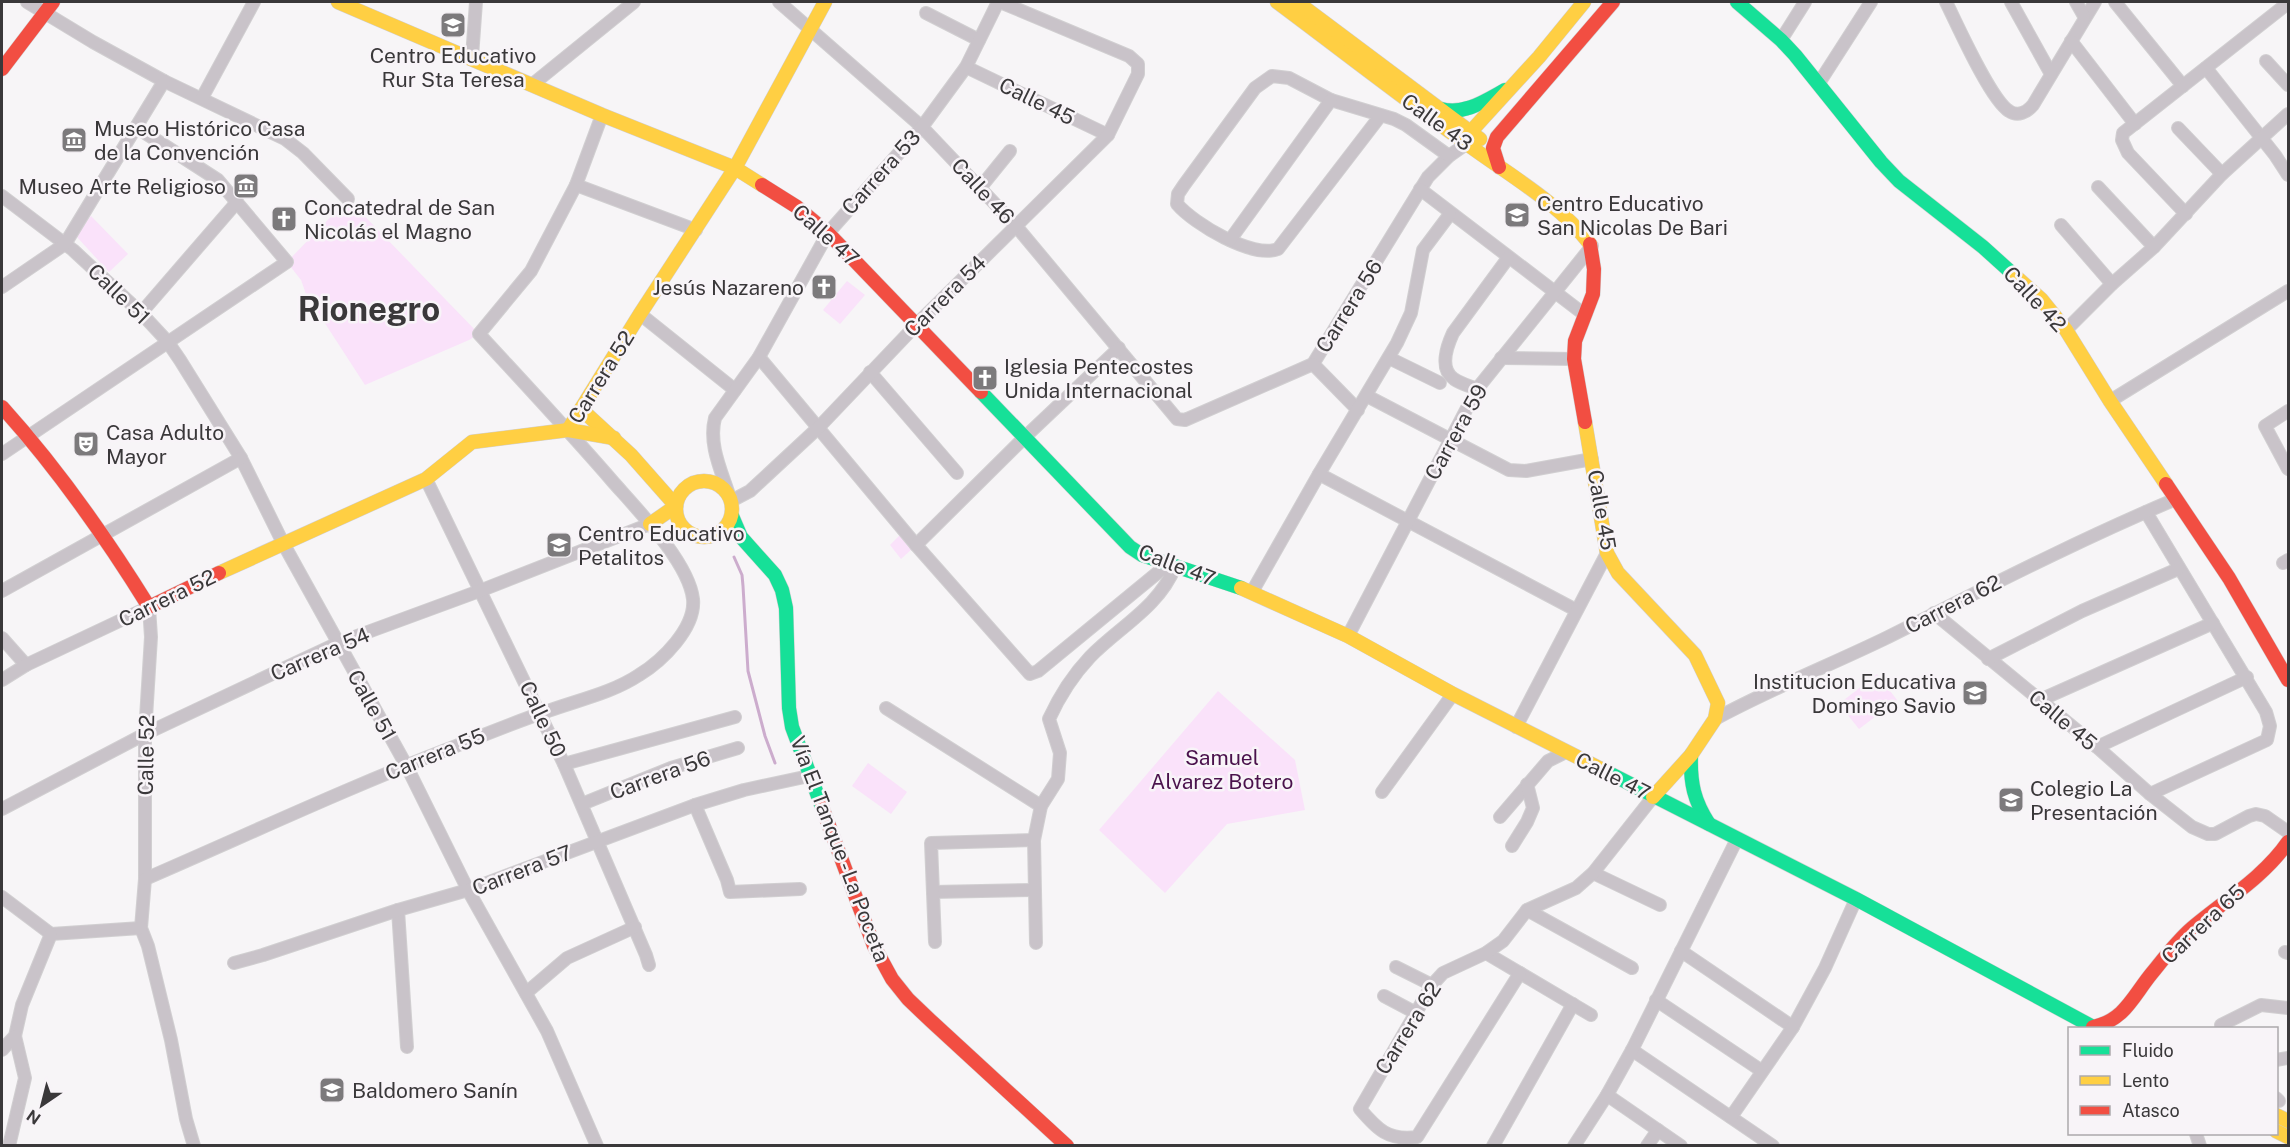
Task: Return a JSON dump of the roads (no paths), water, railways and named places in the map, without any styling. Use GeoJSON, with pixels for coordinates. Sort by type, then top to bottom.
{"type":"FeatureCollection","features":[{"type":"Feature","properties":{"kind":"street"},"geometry":{"type":"LineString","coordinates":[[27,2],[49,7],[93,42],[164,81],[291,143],[348,199]]}},
{"type":"Feature","properties":{"kind":"street"},"geometry":{"type":"LineString","coordinates":[[202,98],[254,2]]}},
{"type":"Feature","properties":{"kind":"street","name":"Calle 47"},"geometry":{"type":"LineString","coordinates":[[338,2],[472,57],[602,115],[735,168],[797,207],[828,233],[1130,546],[1142,555],[1167,568],[1252,592],[1348,636],[1516,727],[1856,899],[2092,1027]]}},
{"type":"Feature","properties":{"kind":"street"},"geometry":{"type":"LineString","coordinates":[[472,57],[476,2]]}},
{"type":"Feature","properties":{"kind":"street"},"geometry":{"type":"LineString","coordinates":[[533,84],[634,2]]}},
{"type":"Feature","properties":{"kind":"street","name":"Calle 46"},"geometry":{"type":"LineString","coordinates":[[778,2],[922,127],[1016,226],[1119,348],[1162,404]]}},
{"type":"Feature","properties":{"kind":"street","name":"Carrera 52"},"geometry":{"type":"LineString","coordinates":[[2,680],[26,665],[283,543],[426,479],[472,441],[568,430],[735,168],[825,2]]}},
{"type":"Feature","properties":{"kind":"street","name":"Carrera 53"},"geometry":{"type":"LineString","coordinates":[[731,499],[714,450],[712,429],[715,418],[759,357],[828,233],[922,127],[966,66],[999,2]]}},
{"type":"Feature","properties":{"kind":"street","name":"Carrera 54"},"geometry":{"type":"LineString","coordinates":[[731,499],[750,491],[819,427],[916,324],[1108,135],[1138,74],[1138,64],[1129,56],[999,2]]}},
{"type":"Feature","properties":{"kind":"street","name":"Calle 43"},"geometry":{"type":"LineString","coordinates":[[1277,2],[1472,138]]}},
{"type":"Feature","properties":{"kind":"street","name":"Calle 43"},"geometry":{"type":"LineString","coordinates":[[1297,2],[1438,108],[1472,138],[1499,167],[1578,228],[1592,246]]}},
{"type":"Feature","properties":{"kind":"street","name":"Carrera 56"},"geometry":{"type":"LineString","coordinates":[[1472,138],[1584,2]]}},
{"type":"Feature","properties":{"kind":"street","name":"Carrera 56"},"geometry":{"type":"LineString","coordinates":[[1162,404],[1177,419],[1185,420],[1313,364],[1428,177],[1472,138],[1602,2]]}},
{"type":"Feature","properties":{"kind":"street"},"geometry":{"type":"LineString","coordinates":[[1499,167],[1493,148],[1497,137],[1613,2]]}},
{"type":"Feature","properties":{"kind":"street","name":"Calle 42"},"geometry":{"type":"LineString","coordinates":[[1737,2],[1781,39],[1819,83],[1868,148],[1899,181],[1992,254],[2041,299],[2066,330],[2110,401],[2229,578],[2289,680]]}},
{"type":"Feature","properties":{"kind":"street"},"geometry":{"type":"LineString","coordinates":[[1781,39],[1805,2]]}},
{"type":"Feature","properties":{"kind":"street"},"geometry":{"type":"LineString","coordinates":[[1819,83],[1871,2]]}},
{"type":"Feature","properties":{"kind":"street"},"geometry":{"type":"LineString","coordinates":[[1946,2],[1998,99],[2009,111],[2018,114],[2027,112],[2033,105],[2095,2]]}},
{"type":"Feature","properties":{"kind":"street"},"geometry":{"type":"LineString","coordinates":[[2011,2],[2051,74]]}},
{"type":"Feature","properties":{"kind":"street"},"geometry":{"type":"LineString","coordinates":[[2076,2],[2085,16]]}},
{"type":"Feature","properties":{"kind":"street"},"geometry":{"type":"LineString","coordinates":[[2115,2],[2183,86]]}},
{"type":"Feature","properties":{"kind":"street"},"geometry":{"type":"LineString","coordinates":[[2186,214],[2128,153],[2122,140],[2123,133],[2289,3]]}},
{"type":"Feature","properties":{"kind":"street"},"geometry":{"type":"LineString","coordinates":[[2,69],[49,7]]}},
{"type":"Feature","properties":{"kind":"street"},"geometry":{"type":"LineString","coordinates":[[926,13],[979,40]]}},
{"type":"Feature","properties":{"kind":"street"},"geometry":{"type":"LineString","coordinates":[[2070,41],[2135,124]]}},
{"type":"Feature","properties":{"kind":"street"},"geometry":{"type":"LineString","coordinates":[[2266,61],[2289,86]]}},
{"type":"Feature","properties":{"kind":"street","name":"Calle 45"},"geometry":{"type":"LineString","coordinates":[[966,66],[1108,135]]}},
{"type":"Feature","properties":{"kind":"street"},"geometry":{"type":"LineString","coordinates":[[2206,68],[2289,176]]}},
{"type":"Feature","properties":{"kind":"street"},"geometry":{"type":"LineString","coordinates":[[1381,116],[1278,249],[1264,252],[1216,234],[1183,211],[1177,204],[1178,194],[1184,185],[1255,88],[1272,76],[1281,75],[1331,100],[1381,116],[1406,125],[1449,156]]}},
{"type":"Feature","properties":{"kind":"street"},"geometry":{"type":"LineString","coordinates":[[2,286],[66,244],[164,81]]}},
{"type":"Feature","properties":{"kind":"street"},"geometry":{"type":"LineString","coordinates":[[1438,108],[1452,112],[1463,111],[1514,85]]}},
{"type":"Feature","properties":{"kind":"street"},"geometry":{"type":"LineString","coordinates":[[1230,240],[1331,100]]}},
{"type":"Feature","properties":{"kind":"street"},"geometry":{"type":"LineString","coordinates":[[2066,330],[2154,248],[2222,174],[2289,114]]}},
{"type":"Feature","properties":{"kind":"street"},"geometry":{"type":"LineString","coordinates":[[602,115],[576,185],[531,271],[479,334],[568,430],[650,524]]}},
{"type":"Feature","properties":{"kind":"street"},"geometry":{"type":"LineString","coordinates":[[2,454],[287,262],[218,180],[136,126]]}},
{"type":"Feature","properties":{"kind":"street"},"geometry":{"type":"LineString","coordinates":[[2178,128],[2222,174]]}},
{"type":"Feature","properties":{"kind":"street"},"geometry":{"type":"LineString","coordinates":[[980,188],[1010,151]]}},
{"type":"Feature","properties":{"kind":"street"},"geometry":{"type":"LineString","coordinates":[[576,185],[696,230]]}},
{"type":"Feature","properties":{"kind":"street"},"geometry":{"type":"LineString","coordinates":[[2098,187],[2154,248]]}},
{"type":"Feature","properties":{"kind":"street"},"geometry":{"type":"LineString","coordinates":[[1420,189],[1585,315]]}},
{"type":"Feature","properties":{"kind":"street","name":"Calle 51"},"geometry":{"type":"LineString","coordinates":[[2,196],[66,244],[141,313],[167,341],[241,458],[283,543],[406,765],[468,891],[547,1030],[597,1146]]}},
{"type":"Feature","properties":{"kind":"street"},"geometry":{"type":"LineString","coordinates":[[141,313],[237,202]]}},
{"type":"Feature","properties":{"kind":"street"},"geometry":{"type":"LineString","coordinates":[[1252,592],[1389,358],[1411,313],[1423,250],[1450,214]]}},
{"type":"Feature","properties":{"kind":"street"},"geometry":{"type":"LineString","coordinates":[[2061,225],[2112,285]]}},
{"type":"Feature","properties":{"kind":"street","name":"Calle 45"},"geometry":{"type":"LineString","coordinates":[[1592,246],[1593,294],[1575,341],[1574,359],[1607,553],[1618,573],[1692,650],[1724,707]]}},
{"type":"Feature","properties":{"kind":"street","name":"Carrera 59"},"geometry":{"type":"LineString","coordinates":[[1348,636],[1477,389],[1592,246]]}},
{"type":"Feature","properties":{"kind":"street"},"geometry":{"type":"LineString","coordinates":[[1477,389],[1453,379],[1448,373],[1445,362],[1448,343],[1508,258]]}},
{"type":"Feature","properties":{"kind":"street"},"geometry":{"type":"LineString","coordinates":[[2110,401],[2289,291]]}},
{"type":"Feature","properties":{"kind":"street"},"geometry":{"type":"LineString","coordinates":[[640,314],[735,390]]}},
{"type":"Feature","properties":{"kind":"street"},"geometry":{"type":"LineString","coordinates":[[916,545],[1119,348]]}},
{"type":"Feature","properties":{"kind":"street"},"geometry":{"type":"LineString","coordinates":[[759,357],[916,545],[1030,674],[1038,671],[1167,568]]}},
{"type":"Feature","properties":{"kind":"street"},"geometry":{"type":"LineString","coordinates":[[1389,358],[1440,383]]}},
{"type":"Feature","properties":{"kind":"street"},"geometry":{"type":"LineString","coordinates":[[1501,358],[1574,359]]}},
{"type":"Feature","properties":{"kind":"street"},"geometry":{"type":"LineString","coordinates":[[1313,364],[1358,410]]}},
{"type":"Feature","properties":{"kind":"street"},"geometry":{"type":"LineString","coordinates":[[870,372],[957,474]]}},
{"type":"Feature","properties":{"kind":"street","name":"Calle 45"},"geometry":{"type":"LineString","coordinates":[[1367,396],[1509,470],[1519,472],[1592,459]]}},
{"type":"Feature","properties":{"kind":"street","name":"Calle 52"},"geometry":{"type":"LineString","coordinates":[[2,407],[28,435],[104,534],[149,607],[151,637],[145,734],[145,879],[141,928],[148,946],[171,1040],[186,1119],[194,1146]]}},
{"type":"Feature","properties":{"kind":"street"},"geometry":{"type":"LineString","coordinates":[[581,409],[655,478],[686,531],[692,535],[713,536],[725,528],[732,516],[731,499],[721,486],[714,482],[699,481],[685,488],[677,499],[677,513]]}},
{"type":"Feature","properties":{"kind":"street"},"geometry":{"type":"LineString","coordinates":[[2289,411],[2265,426],[2289,469]]}},
{"type":"Feature","properties":{"kind":"street"},"geometry":{"type":"LineString","coordinates":[[568,430],[614,438]]}},
{"type":"Feature","properties":{"kind":"street"},"geometry":{"type":"LineString","coordinates":[[2,591],[241,458]]}},
{"type":"Feature","properties":{"kind":"street"},"geometry":{"type":"LineString","coordinates":[[1319,474],[1575,610]]}},
{"type":"Feature","properties":{"kind":"street"},"geometry":{"type":"LineString","coordinates":[[655,478],[672,486],[685,488]]}},
{"type":"Feature","properties":{"kind":"street","name":"Calle 50"},"geometry":{"type":"LineString","coordinates":[[426,479],[482,590],[564,764],[635,927],[648,965]]}},
{"type":"Feature","properties":{"kind":"street","name":"Carrera 62"},"geometry":{"type":"LineString","coordinates":[[1724,707],[1883,639],[2058,552],[2176,499]]}},
{"type":"Feature","properties":{"kind":"street"},"geometry":{"type":"LineString","coordinates":[[2146,512],[2178,568],[2247,677],[2266,712],[2270,726],[2266,740],[2150,794]]}},
{"type":"Feature","properties":{"kind":"street","name":"Carrera 54"},"geometry":{"type":"LineString","coordinates":[[2,809],[145,734],[338,643],[482,590],[677,513]]}},
{"type":"Feature","properties":{"kind":"street","name":"Vía El Tanque - La Poceta"},"geometry":{"type":"LineString","coordinates":[[732,516],[741,537],[775,575],[782,590],[786,608],[790,717],[796,741],[874,946],[892,979],[908,999],[1067,1146]]}},
{"type":"Feature","properties":{"kind":"street","name":"Carrera 55"},"geometry":{"type":"LineString","coordinates":[[145,879],[406,765],[540,713],[615,688],[658,662],[672,647],[688,623],[693,612],[693,600],[690,584],[683,571],[650,524]]}},
{"type":"Feature","properties":{"kind":"street","name":"Vía El Tanque - La Poceta"},"geometry":{"type":"LineString","coordinates":[[713,536],[757,557]]}},
{"type":"Feature","properties":{"kind":"street"},"geometry":{"type":"LineString","coordinates":[[1516,727],[1575,610],[1607,553]]}},
{"type":"Feature","properties":{"kind":"street"},"geometry":{"type":"LineString","coordinates":[[1036,943],[1034,840],[1041,806],[1058,779],[1060,753],[1049,718],[1068,682],[1091,656],[1154,602],[1166,584],[1167,568]]}},
{"type":"Feature","properties":{"kind":"street"},"geometry":{"type":"LineString","coordinates":[[1988,659],[2082,611],[2178,568]]}},
{"type":"Feature","properties":{"kind":"street","name":"Calle 45"},"geometry":{"type":"LineString","coordinates":[[1934,613],[2192,827],[2208,834],[2215,834],[2256,814],[2276,822],[2289,832]]}},
{"type":"Feature","properties":{"kind":"street"},"geometry":{"type":"LineString","coordinates":[[2040,700],[2213,623]]}},
{"type":"Feature","properties":{"kind":"street"},"geometry":{"type":"LineString","coordinates":[[2,638],[26,665]]}},
{"type":"Feature","properties":{"kind":"street"},"geometry":{"type":"LineString","coordinates":[[2097,747],[2247,677]]}},
{"type":"Feature","properties":{"kind":"street"},"geometry":{"type":"LineString","coordinates":[[1382,792],[1453,694]]}},
{"type":"Feature","properties":{"kind":"street"},"geometry":{"type":"LineString","coordinates":[[1653,797],[1691,755],[1724,707]]}},
{"type":"Feature","properties":{"kind":"street"},"geometry":{"type":"LineString","coordinates":[[886,708],[1041,806]]}},
{"type":"Feature","properties":{"kind":"street"},"geometry":{"type":"LineString","coordinates":[[564,764],[735,717]]}},
{"type":"Feature","properties":{"kind":"street"},"geometry":{"type":"LineString","coordinates":[[1548,761],[1552,745]]}},
{"type":"Feature","properties":{"kind":"street","name":"Carrera 56"},"geometry":{"type":"LineString","coordinates":[[582,804],[671,768],[738,748]]}},
{"type":"Feature","properties":{"kind":"street"},"geometry":{"type":"LineString","coordinates":[[1500,817],[1548,761],[1566,752]]}},
{"type":"Feature","properties":{"kind":"street"},"geometry":{"type":"LineString","coordinates":[[1691,755],[1689,783],[1695,803],[1711,826]]}},
{"type":"Feature","properties":{"kind":"street","name":"Carrera 57"},"geometry":{"type":"LineString","coordinates":[[234,963],[398,910],[468,891],[695,805],[744,790],[809,776]]}},
{"type":"Feature","properties":{"kind":"street"},"geometry":{"type":"LineString","coordinates":[[1512,846],[1533,808],[1527,784]]}},
{"type":"Feature","properties":{"kind":"street","name":"Carrera 62"},"geometry":{"type":"LineString","coordinates":[[1520,973],[1417,1137],[1400,1140],[1376,1128],[1360,1109],[1432,985],[1443,973],[1486,953],[1503,941],[1527,910],[1576,888],[1593,873],[1653,797]]}},
{"type":"Feature","properties":{"kind":"street"},"geometry":{"type":"LineString","coordinates":[[695,805],[730,892],[800,889]]}},
{"type":"Feature","properties":{"kind":"street"},"geometry":{"type":"LineString","coordinates":[[1574,1146],[1607,1095],[1632,1050],[1737,839]]}},
{"type":"Feature","properties":{"kind":"street"},"geometry":{"type":"LineString","coordinates":[[935,942],[931,843],[1034,840]]}},
{"type":"Feature","properties":{"kind":"street","name":"Carrera 65"},"geometry":{"type":"LineString","coordinates":[[2097,1027],[2124,1012],[2141,987],[2190,930],[2277,858],[2289,842]]}},
{"type":"Feature","properties":{"kind":"street"},"geometry":{"type":"LineString","coordinates":[[1593,873],[1660,905]]}},
{"type":"Feature","properties":{"kind":"street"},"geometry":{"type":"LineString","coordinates":[[933,892],[1034,890]]}},
{"type":"Feature","properties":{"kind":"street"},"geometry":{"type":"LineString","coordinates":[[2,897],[51,934],[141,928]]}},
{"type":"Feature","properties":{"kind":"street"},"geometry":{"type":"LineString","coordinates":[[1731,1117],[1793,1027],[1825,968],[1856,899]]}},
{"type":"Feature","properties":{"kind":"street"},"geometry":{"type":"LineString","coordinates":[[398,910],[407,1047]]}},
{"type":"Feature","properties":{"kind":"street"},"geometry":{"type":"LineString","coordinates":[[1527,910],[1632,968]]}},
{"type":"Feature","properties":{"kind":"street"},"geometry":{"type":"LineString","coordinates":[[526,993],[567,958],[635,927]]}},
{"type":"Feature","properties":{"kind":"street"},"geometry":{"type":"LineString","coordinates":[[9,1146],[25,1078],[15,1036],[22,1005],[51,934]]}},
{"type":"Feature","properties":{"kind":"street"},"geometry":{"type":"LineString","coordinates":[[1681,951],[1793,1027]]}},
{"type":"Feature","properties":{"kind":"street"},"geometry":{"type":"LineString","coordinates":[[1486,953],[1591,1015]]}},
{"type":"Feature","properties":{"kind":"street"},"geometry":{"type":"LineString","coordinates":[[1396,967],[1432,985]]}},
{"type":"Feature","properties":{"kind":"street"},"geometry":{"type":"LineString","coordinates":[[1384,996],[1416,1013]]}},
{"type":"Feature","properties":{"kind":"street"},"geometry":{"type":"LineString","coordinates":[[1656,1000],[1762,1071]]}},
{"type":"Feature","properties":{"kind":"street"},"geometry":{"type":"LineString","coordinates":[[1492,1146],[1573,1004]]}},
{"type":"Feature","properties":{"kind":"street"},"geometry":{"type":"LineString","coordinates":[[2221,1025],[2261,1005],[2289,1008]]}},
{"type":"Feature","properties":{"kind":"street"},"geometry":{"type":"LineString","coordinates":[[2124,1012],[2125,1027]]}},
{"type":"Feature","properties":{"kind":"street"},"geometry":{"type":"LineString","coordinates":[[2,1050],[15,1036]]}},
{"type":"Feature","properties":{"kind":"street"},"geometry":{"type":"LineString","coordinates":[[1632,1050],[1773,1146]]}},
{"type":"Feature","properties":{"kind":"street"},"geometry":{"type":"LineString","coordinates":[[1607,1095],[1681,1146]]}},
{"type":"Feature","properties":{"kind":"street"},"geometry":{"type":"LineString","coordinates":[[2278,1104],[2289,1121]]}},
{"type":"Feature","properties":{"kind":"street"},"geometry":{"type":"LineString","coordinates":[[1647,1146],[1658,1130]]}},
{"type":"Feature","properties":{"kind":"waterway"},"geometry":{"type":"LineString","coordinates":[[734,557],[742,575],[748,671],[765,736],[775,763]]}},
{"type":"Feature","properties":{"kind":"place","name":"Centro Educativo Rur Sta Teresa"},"geometry":{"type":"Point","coordinates":[453,25]}},
{"type":"Feature","properties":{"kind":"place","name":"Museo Histórico Casa de la Convención"},"geometry":{"type":"Point","coordinates":[74,140]}},
{"type":"Feature","properties":{"kind":"place","name":"Museo Arte Religioso"},"geometry":{"type":"Point","coordinates":[246,186]}},
{"type":"Feature","properties":{"kind":"place","name":"Centro Educativo San Nicolas De Bari"},"geometry":{"type":"Point","coordinates":[1517,215]}},
{"type":"Feature","properties":{"kind":"place","name":"Concatedral de San Nicolás el Magno"},"geometry":{"type":"Point","coordinates":[284,219]}},
{"type":"Feature","properties":{"kind":"place","name":"Jesús Nazareno"},"geometry":{"type":"Point","coordinates":[824,287]}},
{"type":"Feature","properties":{"kind":"place","name":"Iglesia Pentecostes Unida Internacional"},"geometry":{"type":"Point","coordinates":[985,378]}},
{"type":"Feature","properties":{"kind":"place","name":"Casa Adulto Mayor"},"geometry":{"type":"Point","coordinates":[86,444]}},
{"type":"Feature","properties":{"kind":"place","name":"Centro Educativo Petalitos"},"geometry":{"type":"Point","coordinates":[559,545]}},
{"type":"Feature","properties":{"kind":"place","name":"Institucion Educativa Domingo Savio"},"geometry":{"type":"Point","coordinates":[1975,693]}},
{"type":"Feature","properties":{"kind":"place","name":"Colegio La Presentación"},"geometry":{"type":"Point","coordinates":[2011,800]}},
{"type":"Feature","properties":{"kind":"place","name":"Baldomero Sanín"},"geometry":{"type":"Point","coordinates":[332,1090]}},
{"type":"Feature","properties":{"kind":"district","name":"Rionegro"},"geometry":{"type":"Point","coordinates":[369,309]}},
{"type":"Feature","properties":{"kind":"park label","name":"Samuel Alvarez Botero"},"geometry":{"type":"Point","coordinates":[1222,769]}}]}
